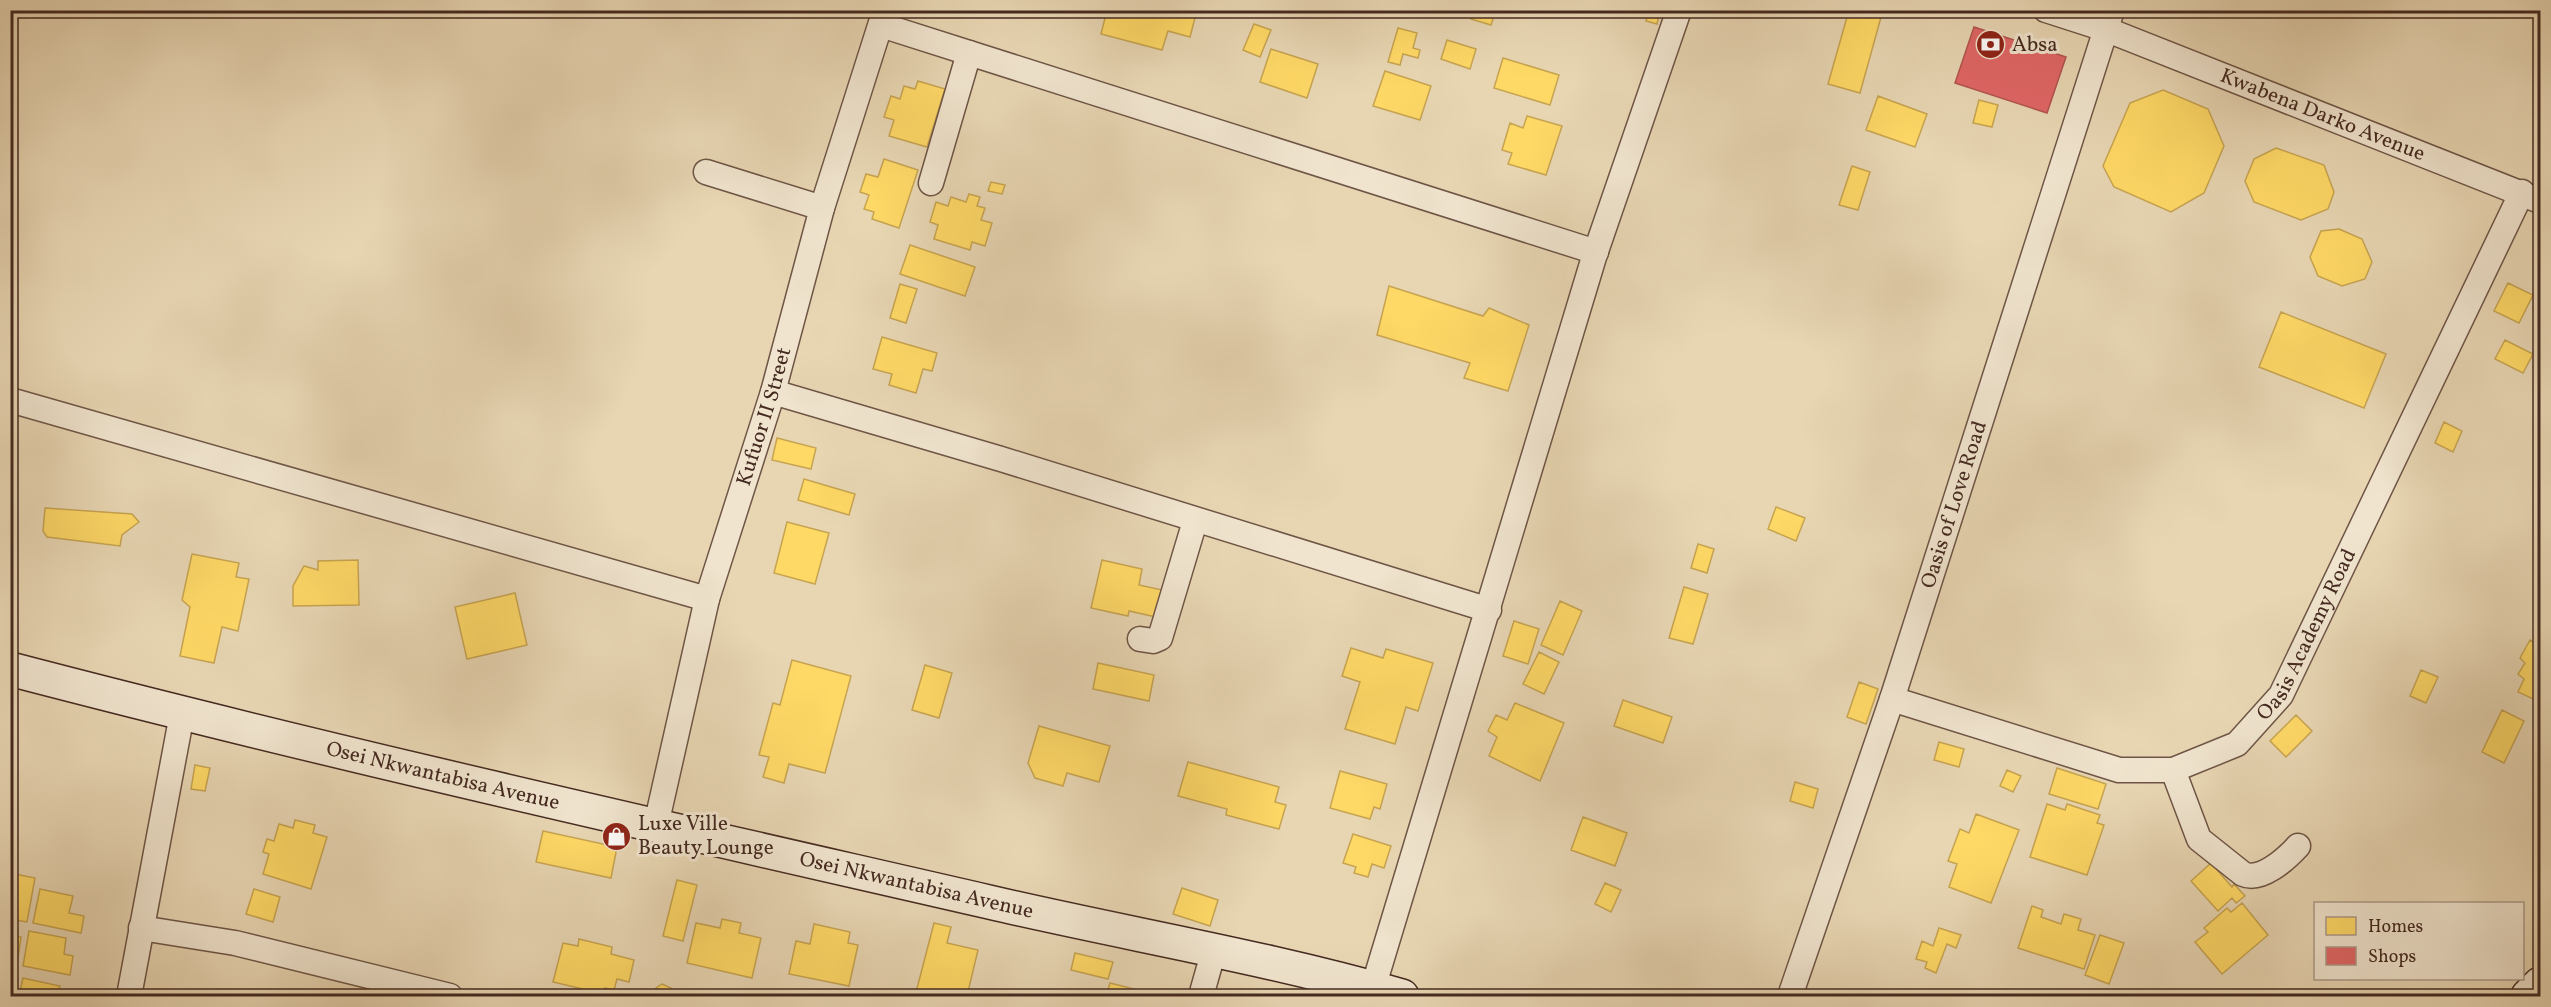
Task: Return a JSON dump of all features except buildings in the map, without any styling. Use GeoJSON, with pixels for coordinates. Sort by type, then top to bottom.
{"type":"FeatureCollection","features":[{"type":"Feature","properties":{"kind":"street"},"geometry":{"type":"LineString","coordinates":[[1387,992],[1489,610],[1596,252],[1678,10]]}},
{"type":"Feature","properties":{"kind":"street","name":"Kwabena Darko Avenue"},"geometry":{"type":"LineString","coordinates":[[2046,10],[2108,20],[2531,196]]}},
{"type":"Feature","properties":{"kind":"street"},"geometry":{"type":"LineString","coordinates":[[883,18],[969,53],[1596,252]]}},
{"type":"Feature","properties":{"kind":"street","name":"Kufuor II Street"},"geometry":{"type":"LineString","coordinates":[[656,825],[707,599],[773,392],[822,208],[883,18]]}},
{"type":"Feature","properties":{"kind":"street","name":"Oasis of Love Road"},"geometry":{"type":"LineString","coordinates":[[1790,996],[1892,699],[2108,20]]}},
{"type":"Feature","properties":{"kind":"street"},"geometry":{"type":"LineString","coordinates":[[931,183],[969,53]]}},
{"type":"Feature","properties":{"kind":"street"},"geometry":{"type":"LineString","coordinates":[[706,172],[822,208]]}},
{"type":"Feature","properties":{"kind":"street","name":"Oasis Academy Road"},"geometry":{"type":"LineString","coordinates":[[1892,699],[2119,770],[2174,770],[2237,744],[2281,695],[2531,196]]}},
{"type":"Feature","properties":{"kind":"street"},"geometry":{"type":"LineString","coordinates":[[773,392],[1001,459],[1195,521],[1489,610]]}},
{"type":"Feature","properties":{"kind":"street"},"geometry":{"type":"LineString","coordinates":[[10,400],[707,599]]}},
{"type":"Feature","properties":{"kind":"street"},"geometry":{"type":"LineString","coordinates":[[1140,639],[1153,641],[1160,638],[1195,521]]}},
{"type":"Feature","properties":{"kind":"street","name":"Osei Nkwantabisa Avenue"},"geometry":{"type":"LineString","coordinates":[[10,669],[182,714],[994,903],[1214,950],[1387,992]]}},
{"type":"Feature","properties":{"kind":"street"},"geometry":{"type":"LineString","coordinates":[[129,996],[182,714]]}},
{"type":"Feature","properties":{"kind":"street"},"geometry":{"type":"LineString","coordinates":[[2174,770],[2199,839],[2243,874],[2251,878],[2258,876],[2289,856],[2298,846]]}},
{"type":"Feature","properties":{"kind":"street"},"geometry":{"type":"LineString","coordinates":[[141,928],[235,943],[450,996]]}},
{"type":"Feature","properties":{"kind":"street"},"geometry":{"type":"LineString","coordinates":[[1201,996],[1214,950]]}},
{"type":"Feature","properties":{"kind":"street"},"geometry":{"type":"LineString","coordinates":[[2528,996],[2541,984]]}},
{"type":"Feature","properties":{"kind":"place","name":"Absa"},"geometry":{"type":"Point","coordinates":[1991,45]}},
{"type":"Feature","properties":{"kind":"place","name":"Luxe Ville Beauty Lounge"},"geometry":{"type":"Point","coordinates":[617,836]}}]}
